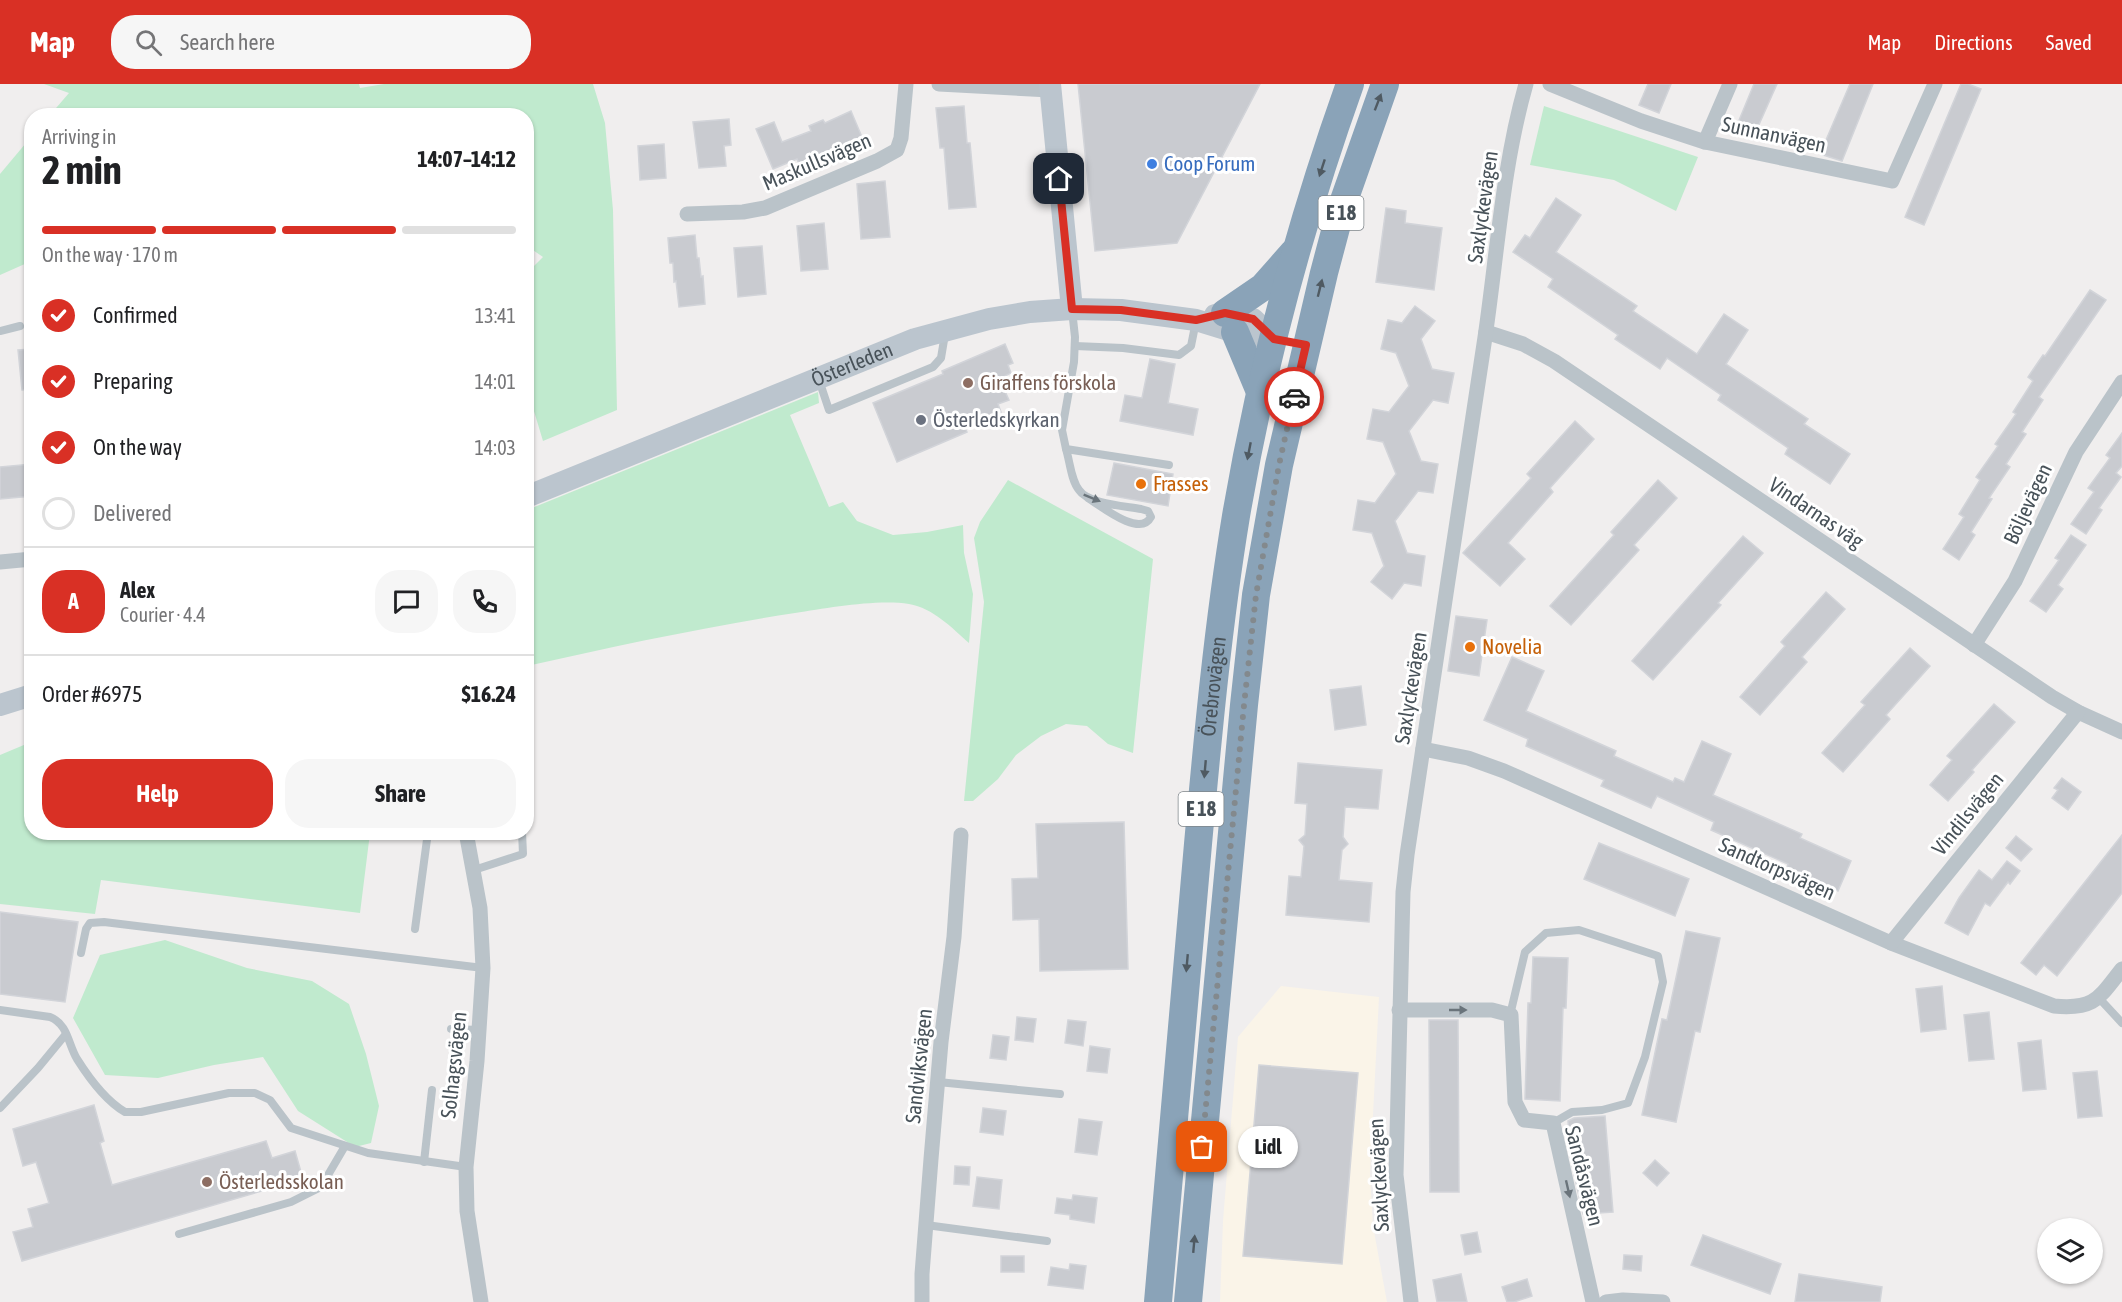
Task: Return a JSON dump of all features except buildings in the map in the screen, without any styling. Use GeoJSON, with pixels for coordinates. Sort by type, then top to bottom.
{"type":"FeatureCollection","features":[{"type":"Feature","properties":{"kind":"highway","name":"Örebrovägen"},"geometry":{"type":"LineString","coordinates":[[1158,1302],[1210,718],[1236,515],[1261,394],[1296,249],[1350,84]]}},
{"type":"Feature","properties":{"kind":"highway","name":"Örebrovägen"},"geometry":{"type":"LineString","coordinates":[[1188,1302],[1256,595],[1279,465],[1306,345],[1341,209],[1385,84]]}},
{"type":"Feature","properties":{"kind":"highway"},"geometry":{"type":"LineString","coordinates":[[1261,394],[1230,323],[1296,249]]}},
{"type":"Feature","properties":{"kind":"highway"},"geometry":{"type":"LineString","coordinates":[[1274,339],[1306,345]]}},
{"type":"Feature","properties":{"kind":"main road"},"geometry":{"type":"LineString","coordinates":[[1053,86],[1072,309]]}},
{"type":"Feature","properties":{"kind":"main road","name":"Österleden"},"geometry":{"type":"LineString","coordinates":[[534,494],[915,339],[989,319],[1030,312],[1072,309],[1121,310],[1230,323],[1274,339]]}},
{"type":"Feature","properties":{"kind":"main road"},"geometry":{"type":"LineString","coordinates":[[0,705],[24,698]]}},
{"type":"Feature","properties":{"kind":"street","name":"Maskullsvägen"},"geometry":{"type":"LineString","coordinates":[[687,214],[743,212],[765,208],[877,161],[897,150],[901,138],[906,84]]}},
{"type":"Feature","properties":{"kind":"street"},"geometry":{"type":"LineString","coordinates":[[939,84],[1053,86]]}},
{"type":"Feature","properties":{"kind":"street","name":"Saxlyckevägen"},"geometry":{"type":"LineString","coordinates":[[1411,1302],[1396,1175],[1403,892],[1507,181],[1518,112],[1526,84]]}},
{"type":"Feature","properties":{"kind":"street","name":"Sunnanvägen"},"geometry":{"type":"LineString","coordinates":[[1550,84],[1641,121],[1705,142],[1892,181],[1935,84]]}},
{"type":"Feature","properties":{"kind":"street"},"geometry":{"type":"LineString","coordinates":[[1705,142],[1730,84]]}},
{"type":"Feature","properties":{"kind":"street","name":"Vindarnas väg"},"geometry":{"type":"LineString","coordinates":[[1486,332],[1523,344],[1554,361],[1974,645],[2078,712],[2122,732]]}},
{"type":"Feature","properties":{"kind":"street","name":"Böljevägen"},"geometry":{"type":"LineString","coordinates":[[1974,645],[2015,581],[2076,452],[2122,382]]}},
{"type":"Feature","properties":{"kind":"street"},"geometry":{"type":"LineString","coordinates":[[0,562],[24,560]]}},
{"type":"Feature","properties":{"kind":"street","name":"Vindilsvägen"},"geometry":{"type":"LineString","coordinates":[[1892,943],[2078,712]]}},
{"type":"Feature","properties":{"kind":"street","name":"Sandtorpsvägen"},"geometry":{"type":"LineString","coordinates":[[1423,749],[1468,758],[1504,771],[1892,943],[2054,1006],[2073,1008],[2091,1004],[2122,969]]}},
{"type":"Feature","properties":{"kind":"street","name":"Sandviksvägen"},"geometry":{"type":"LineString","coordinates":[[922,1302],[926,1225],[938,1082],[954,937],[961,835]]}},
{"type":"Feature","properties":{"kind":"street","name":"Solhagsvägen"},"geometry":{"type":"LineString","coordinates":[[468,840],[480,908],[483,968],[480,1030],[466,1167],[467,1211],[481,1302]]}},
{"type":"Feature","properties":{"kind":"street"},"geometry":{"type":"LineString","coordinates":[[1399,1010],[1492,1010],[1510,1015]]}},
{"type":"Feature","properties":{"kind":"street","name":"Sandåsvägen"},"geometry":{"type":"LineString","coordinates":[[1510,1015],[1515,1102],[1524,1120],[1553,1123],[1593,1302]]}},
{"type":"Feature","properties":{"kind":"street"},"geometry":{"type":"LineString","coordinates":[[1606,1302],[1623,1300],[1663,1302]]}},
{"type":"Feature","properties":{"kind":"lane"},"geometry":{"type":"LineString","coordinates":[[1072,309],[1075,346],[1062,430],[1075,483],[1079,491],[1088,498],[1120,518],[1136,525],[1149,521],[1151,517],[1142,509],[1088,498]]}},
{"type":"Feature","properties":{"kind":"lane"},"geometry":{"type":"LineString","coordinates":[[1075,346],[1123,348],[1179,356],[1191,346],[1196,320]]}},
{"type":"Feature","properties":{"kind":"lane"},"geometry":{"type":"LineString","coordinates":[[0,332],[20,326]]}},
{"type":"Feature","properties":{"kind":"lane"},"geometry":{"type":"LineString","coordinates":[[818,378],[829,410],[933,367],[941,357],[945,330]]}},
{"type":"Feature","properties":{"kind":"lane"},"geometry":{"type":"LineString","coordinates":[[1066,449],[1169,465]]}},
{"type":"Feature","properties":{"kind":"lane"},"geometry":{"type":"LineString","coordinates":[[415,930],[427,840]]}},
{"type":"Feature","properties":{"kind":"lane"},"geometry":{"type":"LineString","coordinates":[[474,870],[523,854],[522,840]]}},
{"type":"Feature","properties":{"kind":"lane"},"geometry":{"type":"LineString","coordinates":[[81,953],[86,929],[90,923],[104,922],[483,968]]}},
{"type":"Feature","properties":{"kind":"lane"},"geometry":{"type":"LineString","coordinates":[[1510,1015],[1525,952],[1546,933],[1579,930],[1659,956],[1663,982],[1645,1057],[1628,1103],[1602,1110],[1572,1112],[1553,1123]]}},
{"type":"Feature","properties":{"kind":"lane"},"geometry":{"type":"LineString","coordinates":[[2098,997],[2122,1023]]}},
{"type":"Feature","properties":{"kind":"lane"},"geometry":{"type":"LineString","coordinates":[[0,1010],[58,1020],[79,1062],[110,1099],[125,1112],[141,1112],[229,1093],[255,1093],[270,1100],[291,1128],[375,1155],[466,1167]]}},
{"type":"Feature","properties":{"kind":"lane"},"geometry":{"type":"LineString","coordinates":[[451,1029],[480,1030]]}},
{"type":"Feature","properties":{"kind":"lane"},"geometry":{"type":"LineString","coordinates":[[0,1108],[66,1034]]}},
{"type":"Feature","properties":{"kind":"lane"},"geometry":{"type":"LineString","coordinates":[[938,1082],[1060,1094]]}},
{"type":"Feature","properties":{"kind":"lane"},"geometry":{"type":"LineString","coordinates":[[424,1162],[432,1090]]}},
{"type":"Feature","properties":{"kind":"lane"},"geometry":{"type":"LineString","coordinates":[[179,1234],[291,1202],[321,1186],[345,1146]]}},
{"type":"Feature","properties":{"kind":"lane"},"geometry":{"type":"LineString","coordinates":[[926,1225],[1047,1241]]}},
{"type":"Feature","properties":{"kind":"shaded area"},"geometry":{"type":"Polygon","coordinates":[[[1281,986],[1379,997],[1370,1174],[1373,1226],[1387,1302],[1220,1302],[1223,1221],[1238,1037],[1281,986]]]}},
{"type":"Feature","properties":{"kind":"green space"},"geometry":{"type":"Polygon","coordinates":[[[44,84],[359,84],[360,88],[384,84],[593,84],[605,123],[613,210],[617,410],[543,441],[534,411],[534,266],[543,257],[534,251],[534,108],[56,108],[69,93],[44,84]]]}},
{"type":"Feature","properties":{"kind":"green space"},"geometry":{"type":"Polygon","coordinates":[[[1544,106],[1698,157],[1676,211],[1614,180],[1530,165],[1544,106]]]}},
{"type":"Feature","properties":{"kind":"green space"},"geometry":{"type":"Polygon","coordinates":[[[24,145],[24,264],[0,275],[0,174],[24,145]]]}},
{"type":"Feature","properties":{"kind":"green space"},"geometry":{"type":"Polygon","coordinates":[[[818,392],[819,403],[790,415],[829,507],[843,502],[857,521],[893,535],[927,532],[963,525],[964,553],[973,594],[969,643],[942,619],[918,606],[867,603],[728,624],[534,664],[534,507],[818,392]]]}},
{"type":"Feature","properties":{"kind":"green space"},"geometry":{"type":"Polygon","coordinates":[[[1008,480],[1153,559],[1133,753],[1108,744],[1087,726],[1066,724],[1041,736],[1016,755],[998,779],[973,801],[964,801],[984,602],[974,538],[980,522],[1008,480]]]}},
{"type":"Feature","properties":{"kind":"green space"},"geometry":{"type":"Polygon","coordinates":[[[24,745],[24,840],[369,840],[360,913],[101,880],[95,914],[0,904],[0,755],[24,745]]]}},
{"type":"Feature","properties":{"kind":"green space"},"geometry":{"type":"Polygon","coordinates":[[[165,940],[247,968],[312,981],[349,1004],[366,1054],[379,1106],[371,1143],[355,1147],[298,1111],[263,1057],[158,1078],[105,1075],[73,1018],[100,955],[165,940]]]}},
{"type":"Feature","properties":{"kind":"way so far"},"geometry":{"type":"LineString","coordinates":[[1202,1147],[1256,595],[1279,465],[1294,397]]}},
{"type":"Feature","properties":{"kind":"place","name":"Coop Forum"},"geometry":{"type":"Point","coordinates":[1152,164]}},
{"type":"Feature","properties":{"kind":"place","name":"Giraffens förskola"},"geometry":{"type":"Point","coordinates":[968,383]}},
{"type":"Feature","properties":{"kind":"place","name":"Österledskyrkan"},"geometry":{"type":"Point","coordinates":[921,420]}},
{"type":"Feature","properties":{"kind":"place","name":"Frasses"},"geometry":{"type":"Point","coordinates":[1141,484]}},
{"type":"Feature","properties":{"kind":"place","name":"Novelia"},"geometry":{"type":"Point","coordinates":[1470,647]}},
{"type":"Feature","properties":{"kind":"place","name":"Lidl"},"geometry":{"type":"Point","coordinates":[1202,1147]}},
{"type":"Feature","properties":{"kind":"place","name":"Österledsskolan"},"geometry":{"type":"Point","coordinates":[207,1182]}},
{"type":"Feature","properties":{"kind":"route"},"geometry":{"type":"LineString","coordinates":[[1059,179],[1072,309],[1121,310],[1196,320],[1225,313],[1253,319],[1274,339],[1306,345],[1294,397]]}}]}
